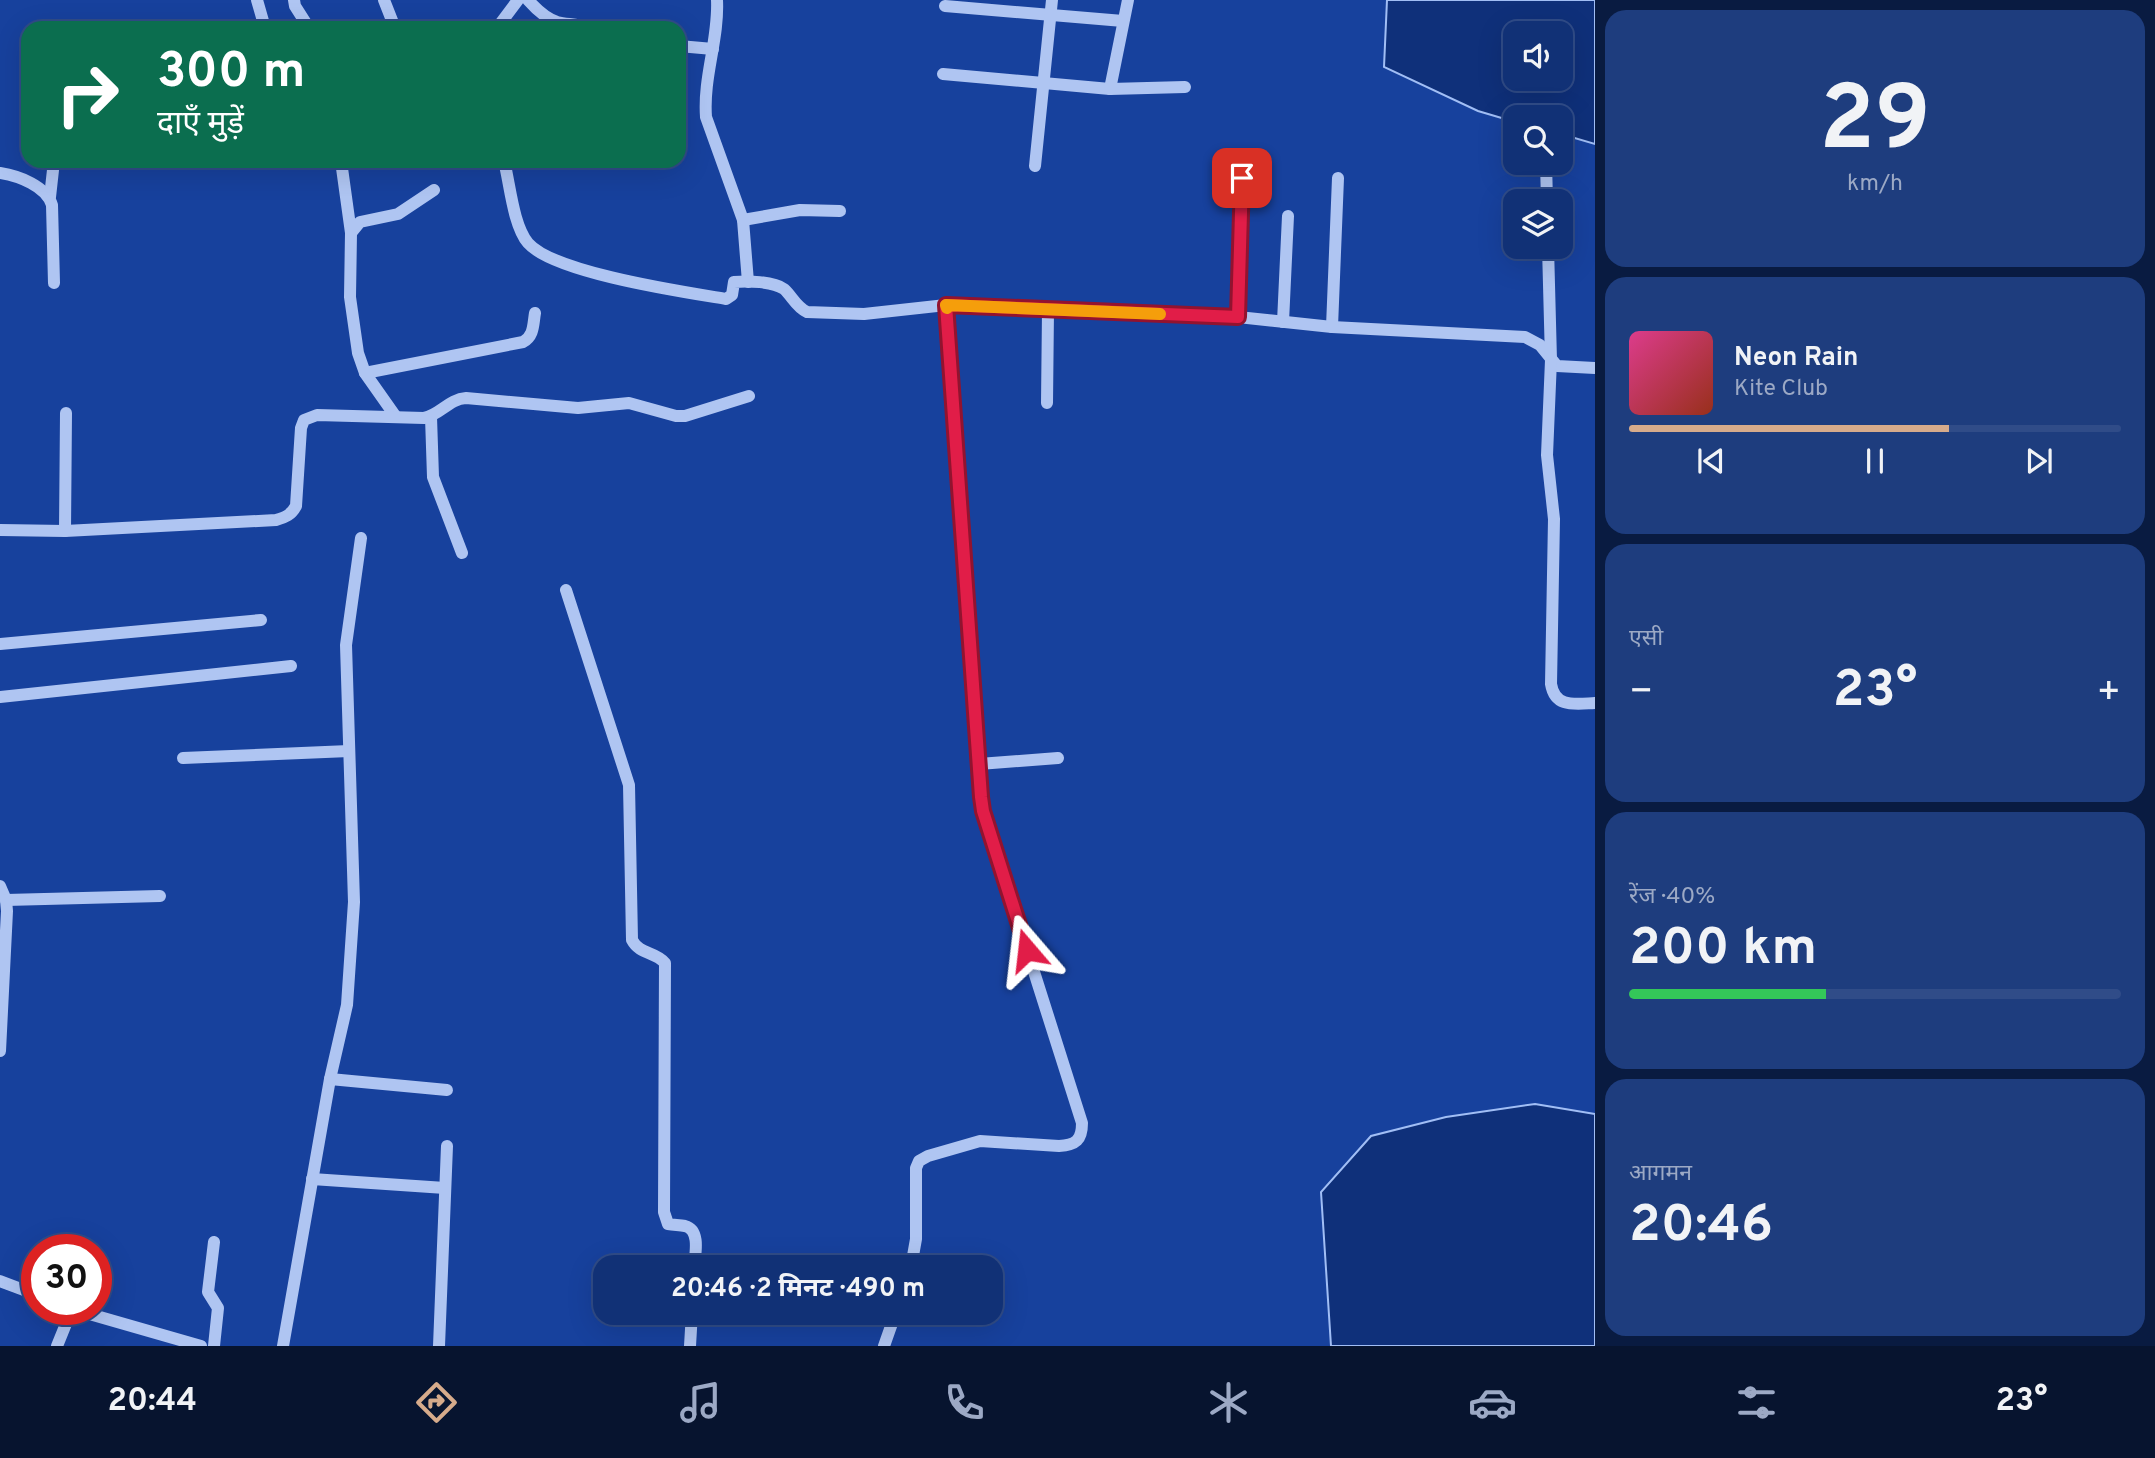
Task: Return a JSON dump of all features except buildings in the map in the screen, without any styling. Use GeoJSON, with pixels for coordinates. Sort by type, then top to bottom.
{"type":"FeatureCollection","features":[{"type":"Feature","properties":{"kind":"street"},"geometry":{"type":"LineString","coordinates":[[257,0],[263,21]]}},
{"type":"Feature","properties":{"kind":"street"},"geometry":{"type":"LineString","coordinates":[[294,0],[305,21]]}},
{"type":"Feature","properties":{"kind":"street"},"geometry":{"type":"LineString","coordinates":[[384,0],[392,21]]}},
{"type":"Feature","properties":{"kind":"street"},"geometry":{"type":"LineString","coordinates":[[502,21],[517,0]]}},
{"type":"Feature","properties":{"kind":"street"},"geometry":{"type":"LineString","coordinates":[[528,0],[544,15],[556,21]]}},
{"type":"Feature","properties":{"kind":"street"},"geometry":{"type":"LineString","coordinates":[[717,0],[718,15],[705,99],[706,117],[743,220],[748,282]]}},
{"type":"Feature","properties":{"kind":"street"},"geometry":{"type":"LineString","coordinates":[[1035,166],[1052,0]]}},
{"type":"Feature","properties":{"kind":"street"},"geometry":{"type":"LineString","coordinates":[[1110,89],[1128,0]]}},
{"type":"Feature","properties":{"kind":"street"},"geometry":{"type":"LineString","coordinates":[[945,6],[1123,21]]}},
{"type":"Feature","properties":{"kind":"street"},"geometry":{"type":"LineString","coordinates":[[686,47],[713,50]]}},
{"type":"Feature","properties":{"kind":"street"},"geometry":{"type":"LineString","coordinates":[[943,74],[1110,89],[1185,87]]}},
{"type":"Feature","properties":{"kind":"street"},"geometry":{"type":"LineString","coordinates":[[53,168],[50,197],[54,283]]}},
{"type":"Feature","properties":{"kind":"street"},"geometry":{"type":"LineString","coordinates":[[342,168],[351,233],[350,297],[358,353],[365,373],[396,417]]}},
{"type":"Feature","properties":{"kind":"street"},"geometry":{"type":"LineString","coordinates":[[506,168],[522,233],[528,242],[546,257],[646,286],[726,299],[732,295],[734,282],[781,287],[807,312],[864,314],[946,305],[1238,317],[1332,327],[1525,337],[1540,345],[1556,366],[1595,368]]}},
{"type":"Feature","properties":{"kind":"street"},"geometry":{"type":"LineString","coordinates":[[0,173],[43,189],[50,197]]}},
{"type":"Feature","properties":{"kind":"street"},"geometry":{"type":"LineString","coordinates":[[1238,317],[1242,178]]}},
{"type":"Feature","properties":{"kind":"street"},"geometry":{"type":"LineString","coordinates":[[1332,327],[1338,178]]}},
{"type":"Feature","properties":{"kind":"street"},"geometry":{"type":"LineString","coordinates":[[351,233],[360,222],[398,214],[434,190]]}},
{"type":"Feature","properties":{"kind":"street"},"geometry":{"type":"LineString","coordinates":[[743,220],[800,210],[840,211]]}},
{"type":"Feature","properties":{"kind":"street"},"geometry":{"type":"LineString","coordinates":[[1283,322],[1288,216]]}},
{"type":"Feature","properties":{"kind":"street"},"geometry":{"type":"LineString","coordinates":[[1548,259],[1551,360],[1546,443],[1554,519],[1551,684],[1556,699],[1563,703],[1595,703]]}},
{"type":"Feature","properties":{"kind":"street"},"geometry":{"type":"LineString","coordinates":[[913,1255],[916,1239],[916,1168],[919,1161],[980,1141],[1071,1145],[1079,1140],[1082,1133],[1082,1123],[983,811],[946,305]]}},
{"type":"Feature","properties":{"kind":"street"},"geometry":{"type":"LineString","coordinates":[[1047,403],[1048,310]]}},
{"type":"Feature","properties":{"kind":"street"},"geometry":{"type":"LineString","coordinates":[[365,373],[523,342],[530,338],[535,313]]}},
{"type":"Feature","properties":{"kind":"street"},"geometry":{"type":"LineString","coordinates":[[0,530],[65,531],[276,520],[285,517],[292,513],[296,506],[301,428],[304,420],[317,415],[431,417],[452,402],[466,398],[578,408],[629,403],[676,416],[749,397]]}},
{"type":"Feature","properties":{"kind":"street"},"geometry":{"type":"LineString","coordinates":[[65,531],[66,413]]}},
{"type":"Feature","properties":{"kind":"street"},"geometry":{"type":"LineString","coordinates":[[431,417],[433,477],[462,552]]}},
{"type":"Feature","properties":{"kind":"street"},"geometry":{"type":"LineString","coordinates":[[283,1346],[330,1079],[346,1018],[354,901],[346,645],[361,538]]}},
{"type":"Feature","properties":{"kind":"street"},"geometry":{"type":"LineString","coordinates":[[566,590],[629,785],[632,940],[642,951],[660,956],[665,962],[664,1212],[668,1224],[687,1226],[693,1230],[696,1238],[695,1255]]}},
{"type":"Feature","properties":{"kind":"street"},"geometry":{"type":"LineString","coordinates":[[0,644],[261,620]]}},
{"type":"Feature","properties":{"kind":"street"},"geometry":{"type":"LineString","coordinates":[[0,697],[291,666]]}},
{"type":"Feature","properties":{"kind":"street"},"geometry":{"type":"LineString","coordinates":[[183,758],[349,751]]}},
{"type":"Feature","properties":{"kind":"street"},"geometry":{"type":"LineString","coordinates":[[979,764],[1058,758]]}},
{"type":"Feature","properties":{"kind":"street"},"geometry":{"type":"LineString","coordinates":[[0,887],[6,900],[0,1051]]}},
{"type":"Feature","properties":{"kind":"street"},"geometry":{"type":"LineString","coordinates":[[6,900],[160,897]]}},
{"type":"Feature","properties":{"kind":"street"},"geometry":{"type":"LineString","coordinates":[[330,1079],[447,1090]]}},
{"type":"Feature","properties":{"kind":"street"},"geometry":{"type":"LineString","coordinates":[[439,1346],[447,1146]]}},
{"type":"Feature","properties":{"kind":"street"},"geometry":{"type":"LineString","coordinates":[[312,1179],[446,1188]]}},
{"type":"Feature","properties":{"kind":"street"},"geometry":{"type":"LineString","coordinates":[[214,1242],[208,1292],[218,1308],[214,1346]]}},
{"type":"Feature","properties":{"kind":"street"},"geometry":{"type":"LineString","coordinates":[[0,1281],[21,1289]]}},
{"type":"Feature","properties":{"kind":"street"},"geometry":{"type":"LineString","coordinates":[[112,1320],[201,1346]]}},
{"type":"Feature","properties":{"kind":"street"},"geometry":{"type":"LineString","coordinates":[[57,1346],[66,1325]]}},
{"type":"Feature","properties":{"kind":"street"},"geometry":{"type":"LineString","coordinates":[[690,1346],[691,1325]]}},
{"type":"Feature","properties":{"kind":"street"},"geometry":{"type":"LineString","coordinates":[[884,1346],[891,1325]]}},
{"type":"Feature","properties":{"kind":"water"},"geometry":{"type":"Polygon","coordinates":[[[1387,0],[1595,0],[1595,144],[1573,138],[1573,105],[1503,105],[1503,118],[1478,111],[1384,67],[1387,0]]]}},
{"type":"Feature","properties":{"kind":"water"},"geometry":{"type":"Polygon","coordinates":[[[1535,1104],[1595,1114],[1595,1346],[1331,1346],[1321,1192],[1371,1136],[1446,1117],[1535,1104]]]}},
{"type":"Feature","properties":{"kind":"slow traffic"},"geometry":{"type":"LineString","coordinates":[[947,308],[946,305],[1160,314]]}},
{"type":"Feature","properties":{"kind":"route"},"geometry":{"type":"LineString","coordinates":[[1027,950],[983,811],[981,797],[946,305],[1238,317],[1242,178]]}}]}
